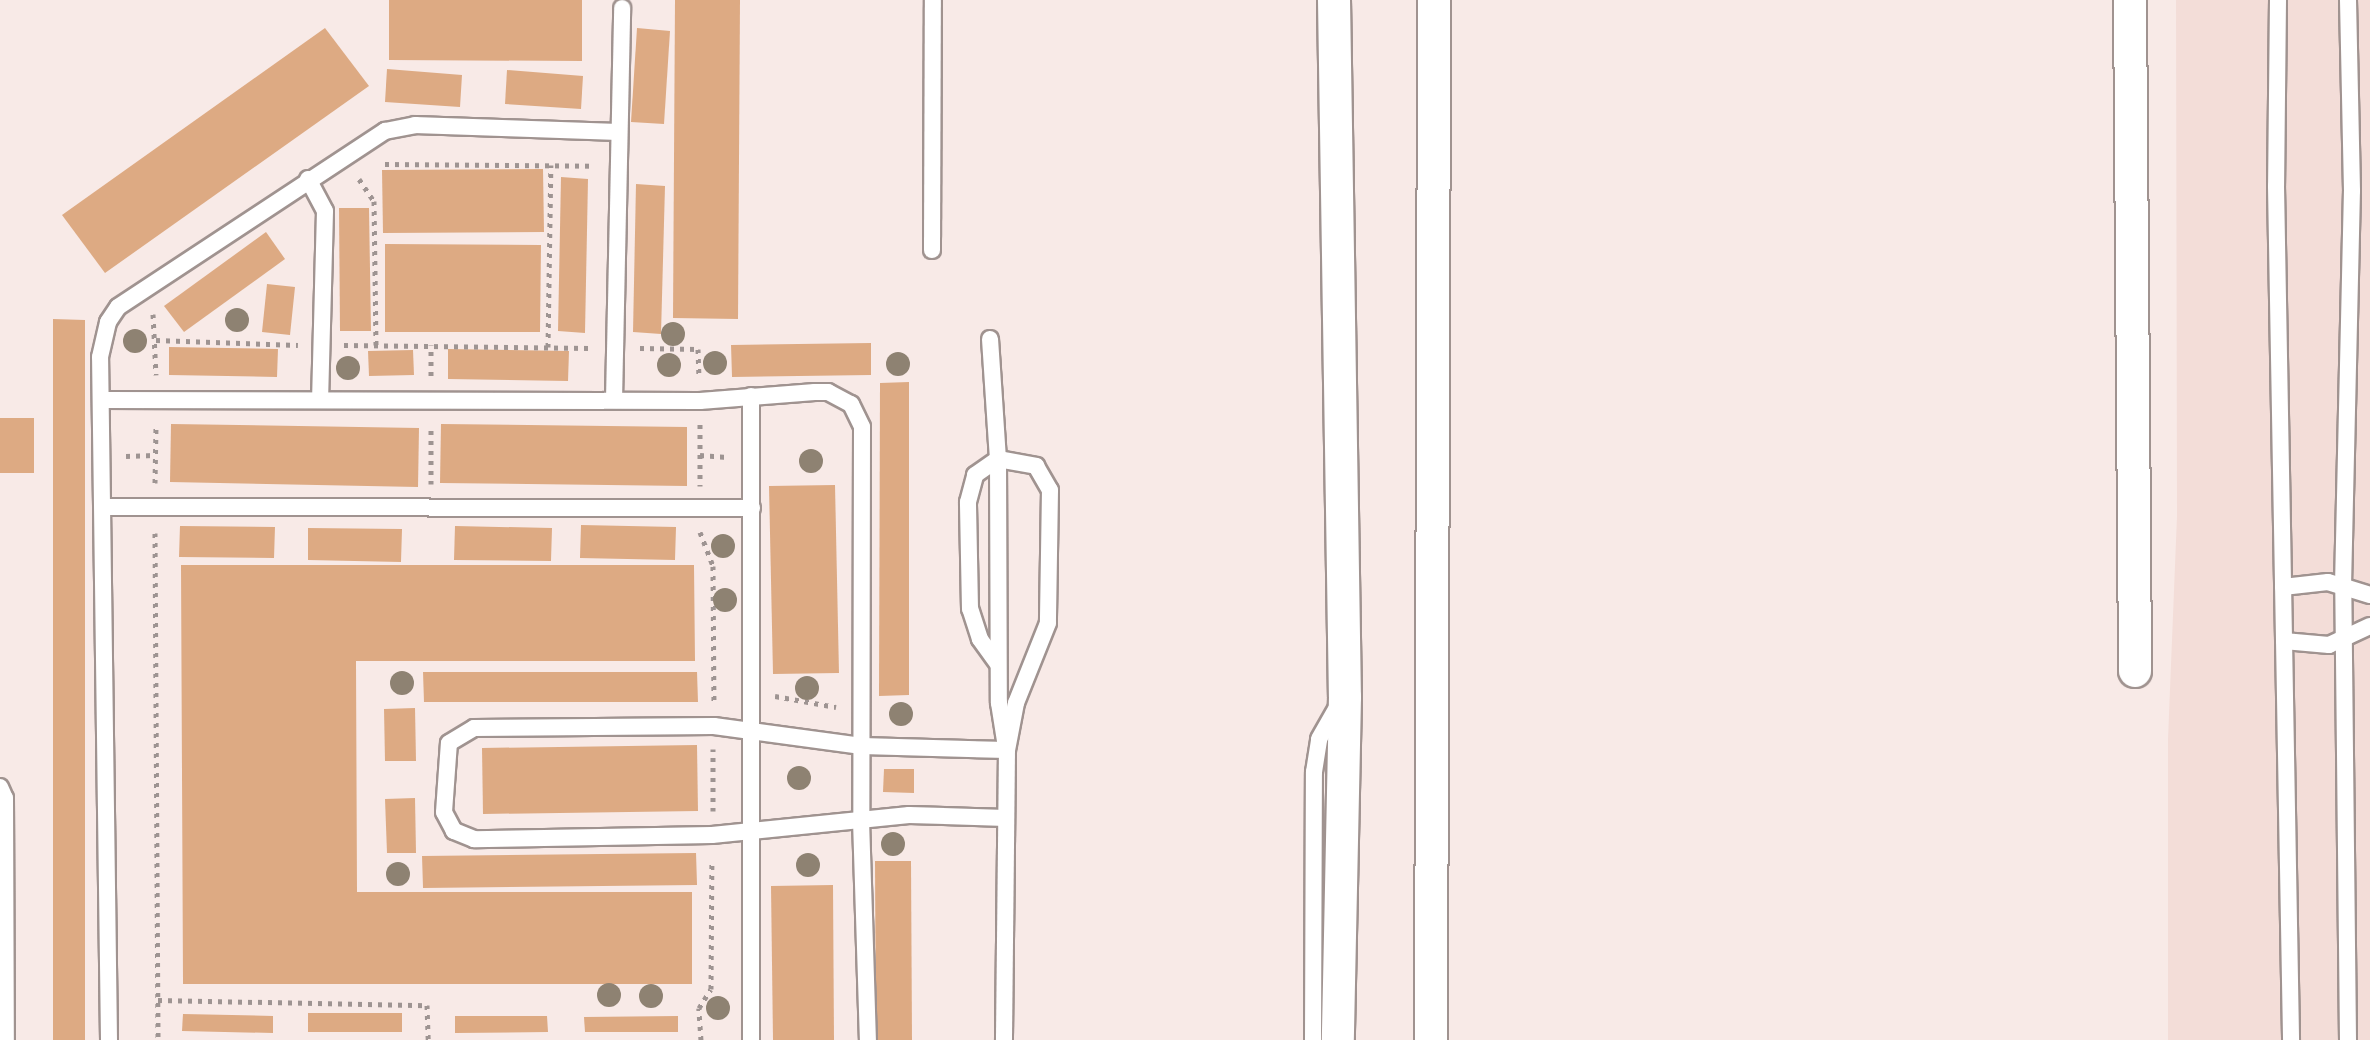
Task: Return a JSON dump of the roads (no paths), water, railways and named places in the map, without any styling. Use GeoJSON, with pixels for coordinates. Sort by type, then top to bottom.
{"type":"FeatureCollection","features":[{"type":"Feature","properties":{"kind":"street"},"geometry":{"type":"LineString","coordinates":[[1334,0],[1345,697],[1338,1040]]}},
{"type":"Feature","properties":{"kind":"street"},"geometry":{"type":"LineString","coordinates":[[1431,1040],[1434,0]]}},
{"type":"Feature","properties":{"kind":"street"},"geometry":{"type":"LineString","coordinates":[[2130,0],[2135,671]]}},
{"type":"Feature","properties":{"kind":"lane"},"geometry":{"type":"LineString","coordinates":[[932,250],[933,0]]}},
{"type":"Feature","properties":{"kind":"lane"},"geometry":{"type":"LineString","coordinates":[[2278,0],[2291,1040]]}},
{"type":"Feature","properties":{"kind":"lane"},"geometry":{"type":"LineString","coordinates":[[2348,0],[2352,191],[2343,586],[2348,1040]]}},
{"type":"Feature","properties":{"kind":"lane"},"geometry":{"type":"LineString","coordinates":[[614,400],[622,8]]}},
{"type":"Feature","properties":{"kind":"lane"},"geometry":{"type":"LineString","coordinates":[[109,1040],[102,339],[118,307],[342,156],[385,131],[415,125],[618,132]]}},
{"type":"Feature","properties":{"kind":"lane"},"geometry":{"type":"LineString","coordinates":[[308,179],[325,211],[320,400]]}},
{"type":"Feature","properties":{"kind":"lane"},"geometry":{"type":"LineString","coordinates":[[990,339],[998,459],[998,664],[1007,750],[1004,1040]]}},
{"type":"Feature","properties":{"kind":"lane"},"geometry":{"type":"LineString","coordinates":[[102,400],[156,397],[700,401],[828,392],[841,396],[858,415],[861,820],[868,1040]]}},
{"type":"Feature","properties":{"kind":"lane"},"geometry":{"type":"LineString","coordinates":[[751,396],[751,1040]]}},
{"type":"Feature","properties":{"kind":"lane"},"geometry":{"type":"LineString","coordinates":[[998,664],[980,639],[970,609],[968,502],[975,475],[998,459],[1036,466],[1050,490],[1048,623],[1016,703],[1007,750]]}},
{"type":"Feature","properties":{"kind":"lane"},"geometry":{"type":"LineString","coordinates":[[106,507],[752,508]]}},
{"type":"Feature","properties":{"kind":"lane"},"geometry":{"type":"LineString","coordinates":[[2283,587],[2313,581],[2370,595]]}},
{"type":"Feature","properties":{"kind":"lane"},"geometry":{"type":"LineString","coordinates":[[2284,641],[2313,647],[2343,639],[2370,626]]}},
{"type":"Feature","properties":{"kind":"lane"},"geometry":{"type":"LineString","coordinates":[[1313,1040],[1315,764],[1326,724],[1345,697]]}},
{"type":"Feature","properties":{"kind":"lane"},"geometry":{"type":"LineString","coordinates":[[1006,818],[861,820],[750,833],[474,839],[454,831],[444,812],[446,752],[464,729],[714,726],[862,746],[1007,750]]}},
{"type":"Feature","properties":{"kind":"lane"},"geometry":{"type":"LineString","coordinates":[[0,787],[5,798],[6,1040]]}}]}
